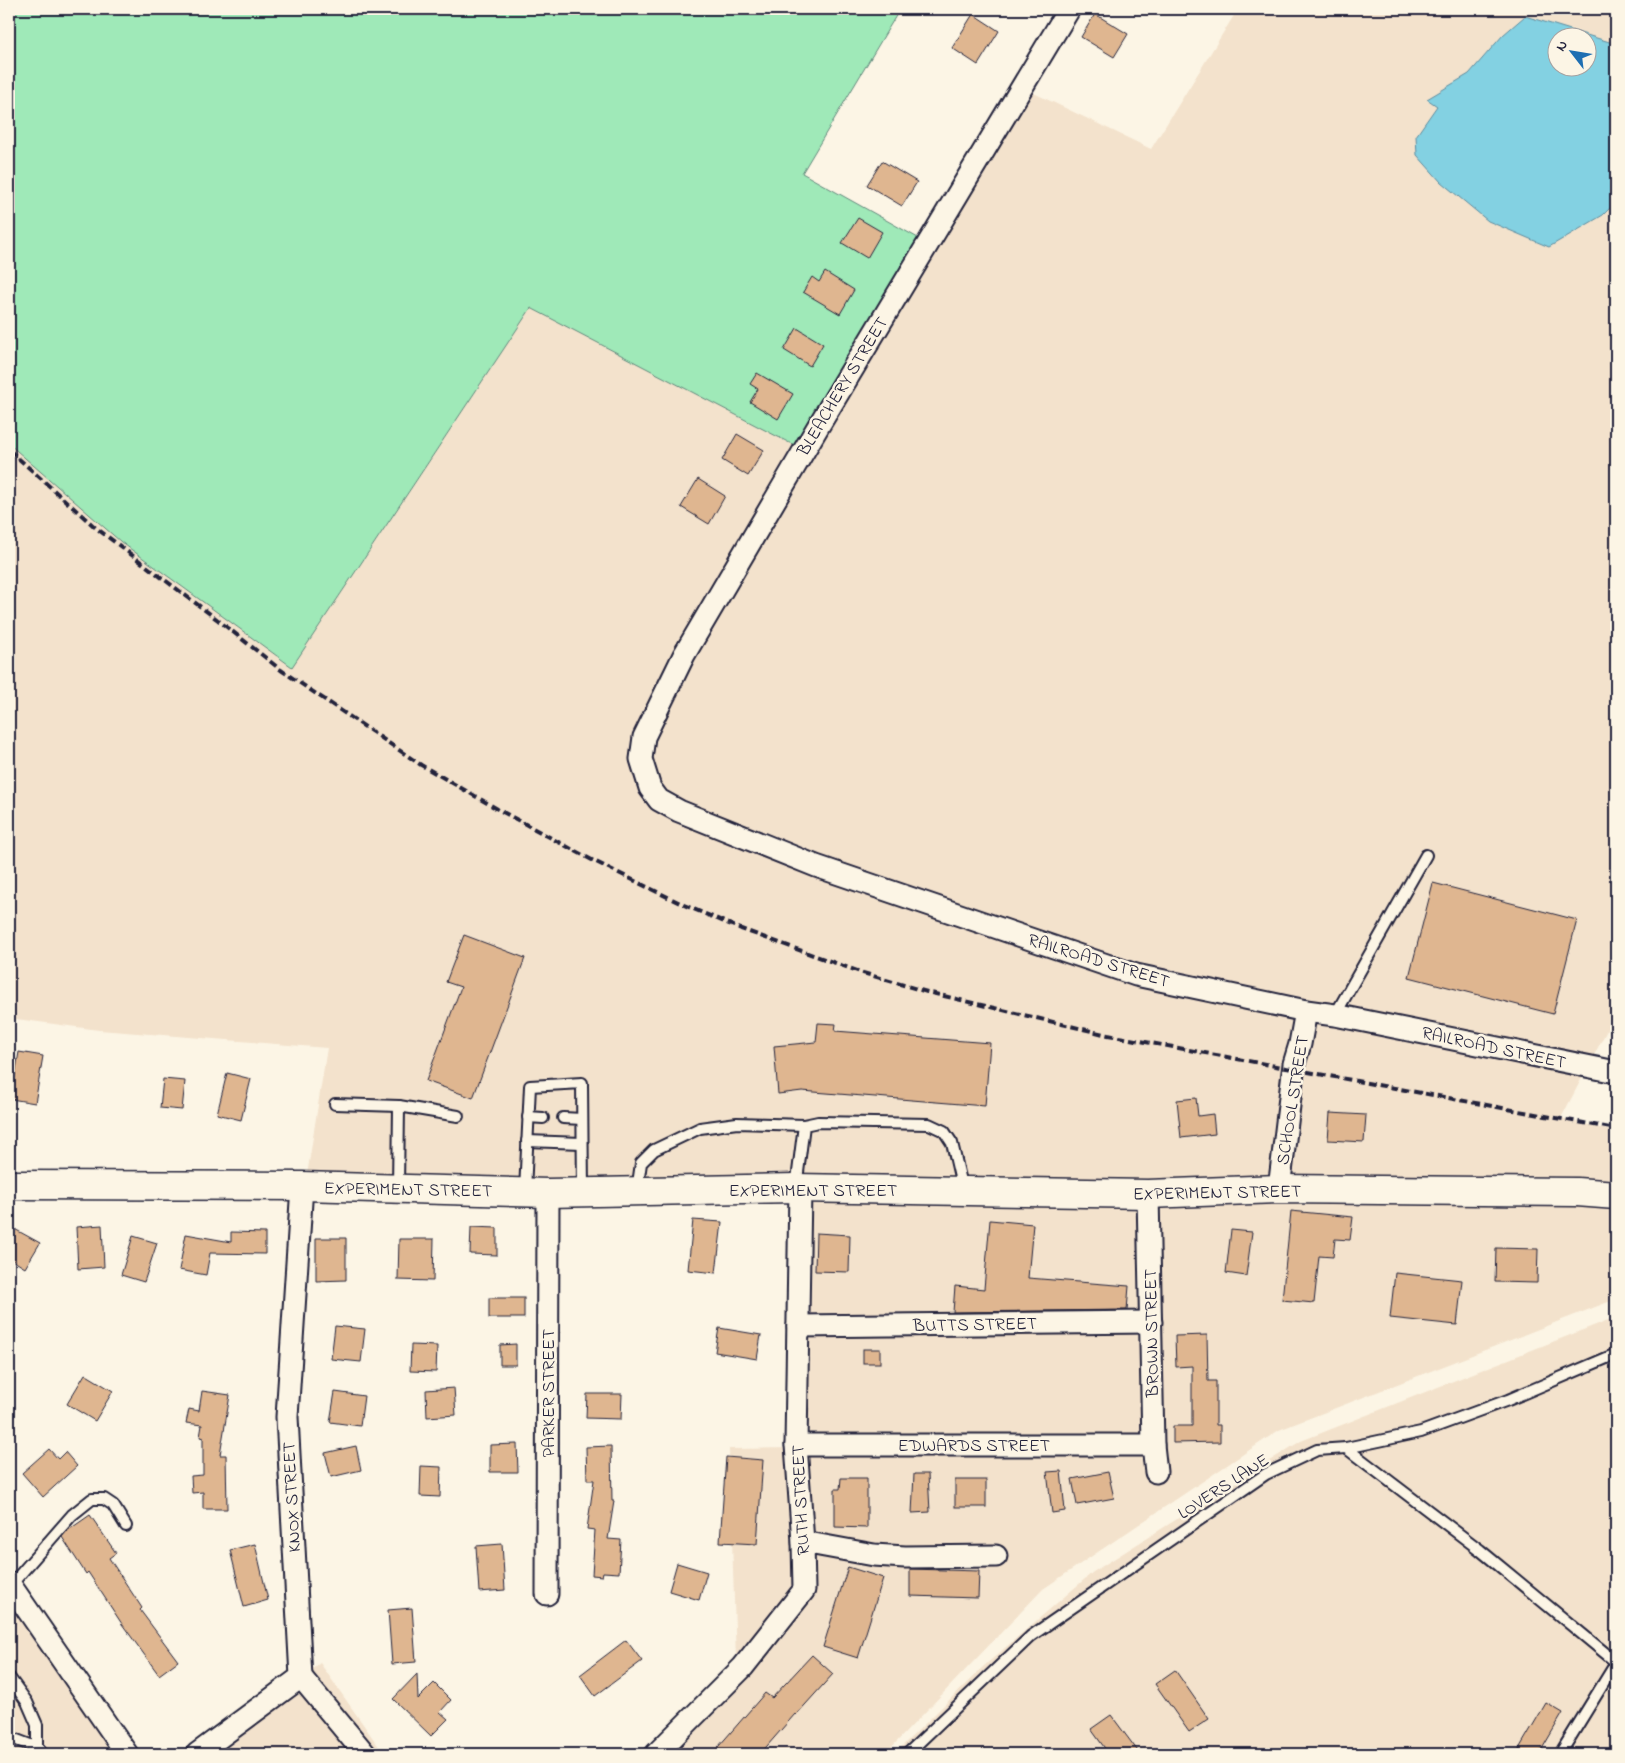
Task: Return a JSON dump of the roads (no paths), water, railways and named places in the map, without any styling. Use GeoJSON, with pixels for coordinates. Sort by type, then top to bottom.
{"type":"FeatureCollection","features":[{"type":"Feature","properties":{"kind":"main road","name":"EXPERIMENT STREET"},"geometry":{"type":"LineString","coordinates":[[9,1185],[302,1186],[537,1192],[798,1188],[1148,1194],[1279,1189],[1578,1192],[1616,1195]]}},
{"type":"Feature","properties":{"kind":"street","name":"BLEACHERY STREET"},"geometry":{"type":"LineString","coordinates":[[644,774],[641,759],[644,737],[684,655],[819,425],[1069,9]]}},
{"type":"Feature","properties":{"kind":"street","name":"RAILROAD STREET"},"geometry":{"type":"LineString","coordinates":[[644,774],[650,788],[659,800],[678,811],[816,866],[1136,975],[1306,1011],[1614,1067]]}},
{"type":"Feature","properties":{"kind":"street","name":"SCHOOL STREET"},"geometry":{"type":"LineString","coordinates":[[1279,1189],[1294,1064],[1306,1011]]}},
{"type":"Feature","properties":{"kind":"street","name":"KNOX STREET"},"geometry":{"type":"LineString","coordinates":[[301,1678],[287,1417],[302,1186]]}},
{"type":"Feature","properties":{"kind":"street","name":"RUTH STREET"},"geometry":{"type":"LineString","coordinates":[[656,1754],[743,1667],[804,1590],[803,1542],[796,1445],[798,1188]]}},
{"type":"Feature","properties":{"kind":"street","name":"PARKER STREET"},"geometry":{"type":"LineString","coordinates":[[537,1192],[547,1594]]}},
{"type":"Feature","properties":{"kind":"street","name":"BROWN STREET"},"geometry":{"type":"LineString","coordinates":[[1148,1194],[1153,1444],[1156,1472]]}},
{"type":"Feature","properties":{"kind":"street","name":"BUTTS STREET"},"geometry":{"type":"LineString","coordinates":[[798,1326],[1151,1322]]}},
{"type":"Feature","properties":{"kind":"street","name":"EDWARDS STREET"},"geometry":{"type":"LineString","coordinates":[[796,1445],[1153,1444]]}},
{"type":"Feature","properties":{"kind":"street"},"geometry":{"type":"LineString","coordinates":[[803,1542],[874,1556],[996,1556]]}},
{"type":"Feature","properties":{"kind":"street"},"geometry":{"type":"LineString","coordinates":[[10,1584],[127,1754]]}},
{"type":"Feature","properties":{"kind":"street"},"geometry":{"type":"LineString","coordinates":[[197,1754],[301,1678],[365,1754]]}},
{"type":"Feature","properties":{"kind":"lane"},"geometry":{"type":"LineString","coordinates":[[1335,1015],[1426,855]]}},
{"type":"Feature","properties":{"kind":"lane"},"geometry":{"type":"LineString","coordinates":[[537,1192],[527,1141],[530,1086],[582,1083],[583,1192]]}},
{"type":"Feature","properties":{"kind":"lane"},"geometry":{"type":"LineString","coordinates":[[335,1104],[400,1106],[458,1116]]}},
{"type":"Feature","properties":{"kind":"lane"},"geometry":{"type":"LineString","coordinates":[[398,1189],[400,1106]]}},
{"type":"Feature","properties":{"kind":"lane"},"geometry":{"type":"LineString","coordinates":[[528,1117],[543,1118]]}},
{"type":"Feature","properties":{"kind":"lane"},"geometry":{"type":"LineString","coordinates":[[563,1118],[582,1119]]}},
{"type":"Feature","properties":{"kind":"lane"},"geometry":{"type":"LineString","coordinates":[[637,1191],[641,1163],[654,1150],[700,1128],[737,1123],[804,1126],[818,1122],[929,1124],[944,1131],[952,1143],[963,1191]]}},
{"type":"Feature","properties":{"kind":"lane"},"geometry":{"type":"LineString","coordinates":[[798,1188],[804,1126]]}},
{"type":"Feature","properties":{"kind":"lane"},"geometry":{"type":"LineString","coordinates":[[527,1141],[582,1144]]}},
{"type":"Feature","properties":{"kind":"lane","name":"LOVERS LANE"},"geometry":{"type":"LineString","coordinates":[[907,1754],[1031,1636],[1266,1474],[1317,1450],[1346,1448],[1421,1432],[1508,1400],[1616,1354]]}},
{"type":"Feature","properties":{"kind":"lane"},"geometry":{"type":"LineString","coordinates":[[1346,1448],[1480,1550],[1616,1662],[1560,1754]]}},
{"type":"Feature","properties":{"kind":"lane"},"geometry":{"type":"LineString","coordinates":[[10,1584],[72,1514],[92,1498],[104,1498],[113,1505],[126,1526]]}},
{"type":"Feature","properties":{"kind":"lane"},"geometry":{"type":"LineString","coordinates":[[9,1677],[27,1702],[38,1726],[40,1752]]}},
{"type":"Feature","properties":{"kind":"lane"},"geometry":{"type":"LineString","coordinates":[[9,1737],[40,1752]]}},
{"type":"Feature","properties":{"kind":"water"},"geometry":{"type":"Polygon","coordinates":[[[1525,16],[1564,28],[1548,28],[1548,78],[1598,78],[1598,38],[1616,44],[1616,202],[1603,215],[1549,247],[1488,221],[1441,182],[1417,155],[1416,136],[1437,106],[1427,99],[1469,74],[1503,35],[1525,16]]]}},
{"type":"Feature","properties":{"kind":"railway"},"geometry":{"type":"LineString","coordinates":[[9,450],[96,528],[281,670],[421,765],[592,860],[684,905],[741,929],[863,973],[927,992],[1108,1035],[1616,1129]]}}]}
